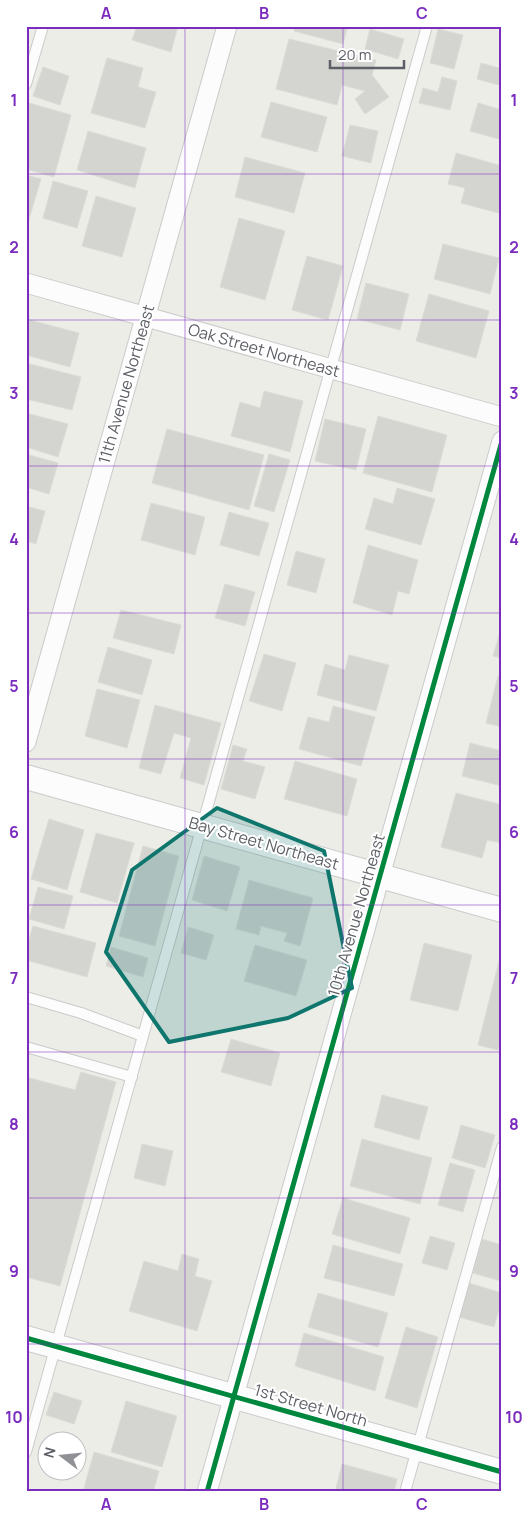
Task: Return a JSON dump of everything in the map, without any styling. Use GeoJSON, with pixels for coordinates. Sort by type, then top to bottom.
{"type":"FeatureCollection","features":[{"type":"Feature","properties":{"kind":"street","name":"11th Avenue Northeast"},"geometry":{"type":"LineString","coordinates":[[26,742],[227,26]]}},
{"type":"Feature","properties":{"kind":"street","name":"Oak Street Northeast"},"geometry":{"type":"LineString","coordinates":[[26,283],[502,417]]}},
{"type":"Feature","properties":{"kind":"street","name":"10th Avenue Northeast"},"geometry":{"type":"LineString","coordinates":[[207,1492],[502,442]]}},
{"type":"Feature","properties":{"kind":"street","name":"Bay Street Northeast"},"geometry":{"type":"LineString","coordinates":[[26,777],[502,910]]}},
{"type":"Feature","properties":{"kind":"street","name":"1st Street North"},"geometry":{"type":"LineString","coordinates":[[26,1338],[502,1472]]}},
{"type":"Feature","properties":{"kind":"lane"},"geometry":{"type":"LineString","coordinates":[[26,84],[42,26]]}},
{"type":"Feature","properties":{"kind":"lane"},"geometry":{"type":"LineString","coordinates":[[26,1452],[427,26]]}},
{"type":"Feature","properties":{"kind":"lane"},"geometry":{"type":"LineString","coordinates":[[26,997],[81,1013],[143,1036]]}},
{"type":"Feature","properties":{"kind":"lane"},"geometry":{"type":"LineString","coordinates":[[26,1047],[132,1077]]}},
{"type":"Feature","properties":{"kind":"lane"},"geometry":{"type":"LineString","coordinates":[[405,1492],[502,1147]]}},
{"type":"Feature","properties":{"kind":"highlighted area"},"geometry":{"type":"Polygon","coordinates":[[[217,808],[324,851],[352,988],[288,1018],[169,1042],[106,952],[132,870],[217,808]]]}},
{"type":"Feature","properties":{"kind":"building"},"geometry":{"type":"Polygon","coordinates":[[[137,26],[178,26],[171,52],[132,40],[137,26]]]}},
{"type":"Feature","properties":{"kind":"building"},"geometry":{"type":"Polygon","coordinates":[[[295,26],[348,26],[343,44],[294,31],[295,26]]]}},
{"type":"Feature","properties":{"kind":"building"},"geometry":{"type":"Polygon","coordinates":[[[370,29],[404,39],[398,59],[365,49],[370,29]]]}},
{"type":"Feature","properties":{"kind":"building"},"geometry":{"type":"Polygon","coordinates":[[[438,29],[463,35],[454,69],[430,63],[438,29]]]}},
{"type":"Feature","properties":{"kind":"building"},"geometry":{"type":"Polygon","coordinates":[[[289,39],[376,60],[372,75],[389,97],[365,114],[355,99],[365,91],[342,85],[337,105],[276,89],[289,39]]]}},
{"type":"Feature","properties":{"kind":"building"},"geometry":{"type":"Polygon","coordinates":[[[107,58],[143,68],[138,87],[156,92],[145,128],[91,113],[107,58]]]}},
{"type":"Feature","properties":{"kind":"building"},"geometry":{"type":"Polygon","coordinates":[[[502,60],[502,86],[477,79],[481,63],[499,68],[502,60]]]}},
{"type":"Feature","properties":{"kind":"building"},"geometry":{"type":"Polygon","coordinates":[[[43,67],[69,76],[60,105],[33,96],[43,67]]]}},
{"type":"Feature","properties":{"kind":"building"},"geometry":{"type":"Polygon","coordinates":[[[442,77],[457,81],[450,110],[419,103],[423,88],[438,92],[442,77]]]}},
{"type":"Feature","properties":{"kind":"building"},"geometry":{"type":"Polygon","coordinates":[[[271,102],[327,117],[317,152],[261,137],[271,102]]]}},
{"type":"Feature","properties":{"kind":"building"},"geometry":{"type":"Polygon","coordinates":[[[29,103],[71,115],[54,177],[26,169],[26,111],[29,103]]]}},
{"type":"Feature","properties":{"kind":"building"},"geometry":{"type":"Polygon","coordinates":[[[478,103],[502,110],[502,140],[470,131],[478,103]]]}},
{"type":"Feature","properties":{"kind":"building"},"geometry":{"type":"Polygon","coordinates":[[[350,125],[378,131],[371,163],[342,156],[350,125]]]}},
{"type":"Feature","properties":{"kind":"building"},"geometry":{"type":"Polygon","coordinates":[[[88,131],[146,148],[135,188],[77,170],[88,131]]]}},
{"type":"Feature","properties":{"kind":"building"},"geometry":{"type":"Polygon","coordinates":[[[456,153],[502,166],[502,214],[461,203],[465,188],[448,184],[456,153]]]}},
{"type":"Feature","properties":{"kind":"building"},"geometry":{"type":"Polygon","coordinates":[[[245,157],[305,173],[294,213],[235,197],[245,157]]]}},
{"type":"Feature","properties":{"kind":"building"},"geometry":{"type":"Polygon","coordinates":[[[26,175],[41,179],[26,229],[26,175]]]}},
{"type":"Feature","properties":{"kind":"building"},"geometry":{"type":"Polygon","coordinates":[[[53,181],[88,191],[77,228],[43,218],[53,181]]]}},
{"type":"Feature","properties":{"kind":"building"},"geometry":{"type":"Polygon","coordinates":[[[96,196],[136,208],[122,257],[82,246],[96,196]]]}},
{"type":"Feature","properties":{"kind":"building"},"geometry":{"type":"Polygon","coordinates":[[[239,218],[285,231],[265,300],[220,287],[239,218]]]}},
{"type":"Feature","properties":{"kind":"building"},"geometry":{"type":"Polygon","coordinates":[[[443,244],[499,258],[490,294],[434,279],[443,244]]]}},
{"type":"Feature","properties":{"kind":"building"},"geometry":{"type":"Polygon","coordinates":[[[307,256],[343,266],[328,320],[292,310],[307,256]]]}},
{"type":"Feature","properties":{"kind":"building"},"geometry":{"type":"Polygon","coordinates":[[[366,283],[409,294],[400,330],[357,319],[366,283]]]}},
{"type":"Feature","properties":{"kind":"building"},"geometry":{"type":"Polygon","coordinates":[[[429,294],[489,311],[476,358],[416,341],[429,294]]]}},
{"type":"Feature","properties":{"kind":"building"},"geometry":{"type":"Polygon","coordinates":[[[26,319],[79,333],[70,367],[26,355],[26,319]]]}},
{"type":"Feature","properties":{"kind":"building"},"geometry":{"type":"Polygon","coordinates":[[[26,363],[81,377],[72,410],[26,399],[26,363]]]}},
{"type":"Feature","properties":{"kind":"building"},"geometry":{"type":"Polygon","coordinates":[[[264,391],[303,401],[290,452],[231,436],[240,402],[260,408],[264,391]]]}},
{"type":"Feature","properties":{"kind":"building"},"geometry":{"type":"Polygon","coordinates":[[[26,413],[68,424],[58,457],[26,447],[26,413]]]}},
{"type":"Feature","properties":{"kind":"building"},"geometry":{"type":"Polygon","coordinates":[[[378,416],[447,435],[432,492],[363,473],[378,416]]]}},
{"type":"Feature","properties":{"kind":"building"},"geometry":{"type":"Polygon","coordinates":[[[325,419],[366,429],[356,470],[315,461],[325,419]]]}},
{"type":"Feature","properties":{"kind":"building"},"geometry":{"type":"Polygon","coordinates":[[[167,429],[264,455],[249,510],[152,483],[167,429]]]}},
{"type":"Feature","properties":{"kind":"building"},"geometry":{"type":"Polygon","coordinates":[[[26,454],[58,463],[49,494],[26,487],[26,454]]]}},
{"type":"Feature","properties":{"kind":"building"},"geometry":{"type":"Polygon","coordinates":[[[269,454],[290,460],[274,512],[254,506],[269,454]]]}},
{"type":"Feature","properties":{"kind":"building"},"geometry":{"type":"Polygon","coordinates":[[[397,488],[435,499],[421,545],[365,529],[374,498],[393,504],[397,488]]]}},
{"type":"Feature","properties":{"kind":"building"},"geometry":{"type":"Polygon","coordinates":[[[151,503],[205,517],[195,555],[141,540],[151,503]]]}},
{"type":"Feature","properties":{"kind":"building"},"geometry":{"type":"Polygon","coordinates":[[[26,506],[45,511],[36,544],[26,541],[26,506]]]}},
{"type":"Feature","properties":{"kind":"building"},"geometry":{"type":"Polygon","coordinates":[[[229,512],[269,523],[259,556],[220,545],[229,512]]]}},
{"type":"Feature","properties":{"kind":"building"},"geometry":{"type":"Polygon","coordinates":[[[368,545],[418,560],[409,594],[398,591],[392,615],[353,603],[368,545]]]}},
{"type":"Feature","properties":{"kind":"building"},"geometry":{"type":"Polygon","coordinates":[[[296,551],[325,559],[316,593],[287,585],[296,551]]]}},
{"type":"Feature","properties":{"kind":"building"},"geometry":{"type":"Polygon","coordinates":[[[225,584],[255,592],[245,626],[215,618],[225,584]]]}},
{"type":"Feature","properties":{"kind":"building"},"geometry":{"type":"Polygon","coordinates":[[[121,610],[181,625],[174,654],[113,638],[121,610]]]}},
{"type":"Feature","properties":{"kind":"building"},"geometry":{"type":"Polygon","coordinates":[[[502,625],[502,658],[493,656],[502,625]]]}},
{"type":"Feature","properties":{"kind":"building"},"geometry":{"type":"Polygon","coordinates":[[[108,647],[152,660],[142,695],[98,682],[108,647]]]}},
{"type":"Feature","properties":{"kind":"building"},"geometry":{"type":"Polygon","coordinates":[[[264,654],[296,663],[282,711],[249,701],[264,654]]]}},
{"type":"Feature","properties":{"kind":"building"},"geometry":{"type":"Polygon","coordinates":[[[349,655],[389,665],[376,711],[317,695],[325,664],[345,670],[349,655]]]}},
{"type":"Feature","properties":{"kind":"building"},"geometry":{"type":"Polygon","coordinates":[[[498,676],[502,677],[502,727],[486,723],[498,676]]]}},
{"type":"Feature","properties":{"kind":"building"},"geometry":{"type":"Polygon","coordinates":[[[97,689],[140,700],[127,748],[85,736],[97,689]]]}},
{"type":"Feature","properties":{"kind":"building"},"geometry":{"type":"Polygon","coordinates":[[[155,705],[221,723],[204,785],[180,778],[191,738],[174,733],[161,774],[139,768],[155,705]]]}},
{"type":"Feature","properties":{"kind":"building"},"geometry":{"type":"Polygon","coordinates":[[[333,706],[375,717],[361,766],[299,749],[308,717],[329,722],[333,706]]]}},
{"type":"Feature","properties":{"kind":"building"},"geometry":{"type":"Polygon","coordinates":[[[470,743],[502,751],[502,786],[462,776],[470,743]]]}},
{"type":"Feature","properties":{"kind":"building"},"geometry":{"type":"Polygon","coordinates":[[[233,745],[247,749],[243,761],[265,767],[255,799],[221,789],[233,745]]]}},
{"type":"Feature","properties":{"kind":"building"},"geometry":{"type":"Polygon","coordinates":[[[295,761],[357,779],[347,816],[284,799],[295,761]]]}},
{"type":"Feature","properties":{"kind":"building"},"geometry":{"type":"Polygon","coordinates":[[[456,793],[502,805],[502,843],[487,840],[482,858],[441,847],[456,793]]]}},
{"type":"Feature","properties":{"kind":"building"},"geometry":{"type":"Polygon","coordinates":[[[49,819],[84,830],[67,890],[31,879],[49,819]]]}},
{"type":"Feature","properties":{"kind":"building"},"geometry":{"type":"Polygon","coordinates":[[[96,833],[134,843],[117,903],[80,892],[96,833]]]}},
{"type":"Feature","properties":{"kind":"building"},"geometry":{"type":"Polygon","coordinates":[[[143,846],[179,856],[155,946],[119,936],[143,846]]]}},
{"type":"Feature","properties":{"kind":"building"},"geometry":{"type":"Polygon","coordinates":[[[204,856],[240,867],[227,911],[192,900],[204,856]]]}},
{"type":"Feature","properties":{"kind":"building"},"geometry":{"type":"Polygon","coordinates":[[[249,880],[313,898],[300,946],[284,941],[287,933],[261,926],[259,935],[236,929],[249,880]]]}},
{"type":"Feature","properties":{"kind":"building"},"geometry":{"type":"Polygon","coordinates":[[[38,887],[73,896],[64,929],[29,919],[38,887]]]}},
{"type":"Feature","properties":{"kind":"building"},"geometry":{"type":"Polygon","coordinates":[[[33,926],[96,943],[87,977],[26,960],[26,949],[33,926]]]}},
{"type":"Feature","properties":{"kind":"building"},"geometry":{"type":"Polygon","coordinates":[[[188,927],[214,935],[206,960],[181,953],[188,927]]]}},
{"type":"Feature","properties":{"kind":"building"},"geometry":{"type":"Polygon","coordinates":[[[424,943],[472,955],[458,1011],[410,1000],[424,943]]]}},
{"type":"Feature","properties":{"kind":"building"},"geometry":{"type":"Polygon","coordinates":[[[255,945],[307,960],[296,996],[244,981],[255,945]]]}},
{"type":"Feature","properties":{"kind":"building"},"geometry":{"type":"Polygon","coordinates":[[[111,947],[148,958],[143,977],[106,966],[111,947]]]}},
{"type":"Feature","properties":{"kind":"building"},"geometry":{"type":"Polygon","coordinates":[[[500,957],[502,958],[502,1032],[498,1050],[478,1045],[500,957]]]}},
{"type":"Feature","properties":{"kind":"building"},"geometry":{"type":"Polygon","coordinates":[[[231,1039],[280,1053],[271,1086],[221,1072],[231,1039]]]}},
{"type":"Feature","properties":{"kind":"building"},"geometry":{"type":"Polygon","coordinates":[[[81,1072],[116,1082],[60,1286],[26,1277],[26,1077],[75,1090],[81,1072]]]}},
{"type":"Feature","properties":{"kind":"building"},"geometry":{"type":"Polygon","coordinates":[[[382,1095],[428,1107],[419,1140],[374,1127],[382,1095]]]}},
{"type":"Feature","properties":{"kind":"building"},"geometry":{"type":"Polygon","coordinates":[[[461,1125],[495,1135],[485,1168],[452,1158],[461,1125]]]}},
{"type":"Feature","properties":{"kind":"building"},"geometry":{"type":"Polygon","coordinates":[[[362,1139],[432,1158],[420,1204],[350,1186],[362,1139]]]}},
{"type":"Feature","properties":{"kind":"building"},"geometry":{"type":"Polygon","coordinates":[[[142,1144],[173,1151],[165,1186],[134,1178],[142,1144]]]}},
{"type":"Feature","properties":{"kind":"building"},"geometry":{"type":"Polygon","coordinates":[[[450,1163],[475,1170],[463,1212],[438,1205],[450,1163]]]}},
{"type":"Feature","properties":{"kind":"building"},"geometry":{"type":"Polygon","coordinates":[[[343,1198],[410,1218],[400,1254],[332,1234],[343,1198]]]}},
{"type":"Feature","properties":{"kind":"building"},"geometry":{"type":"Polygon","coordinates":[[[430,1236],[455,1243],[447,1270],[422,1263],[430,1236]]]}},
{"type":"Feature","properties":{"kind":"building"},"geometry":{"type":"Polygon","coordinates":[[[482,1239],[502,1245],[501,1281],[473,1273],[482,1239]]]}},
{"type":"Feature","properties":{"kind":"building"},"geometry":{"type":"Polygon","coordinates":[[[333,1245],[403,1264],[394,1296],[324,1278],[333,1245]]]}},
{"type":"Feature","properties":{"kind":"building"},"geometry":{"type":"Polygon","coordinates":[[[182,1254],[199,1259],[195,1276],[212,1281],[197,1331],[129,1311],[144,1261],[178,1271],[182,1254]]]}},
{"type":"Feature","properties":{"kind":"building"},"geometry":{"type":"Polygon","coordinates":[[[469,1283],[502,1293],[494,1327],[459,1317],[469,1283]]]}},
{"type":"Feature","properties":{"kind":"building"},"geometry":{"type":"Polygon","coordinates":[[[318,1293],[388,1313],[378,1347],[308,1327],[318,1293]]]}},
{"type":"Feature","properties":{"kind":"building"},"geometry":{"type":"Polygon","coordinates":[[[406,1327],[438,1337],[417,1408],[385,1398],[406,1327]]]}},
{"type":"Feature","properties":{"kind":"building"},"geometry":{"type":"Polygon","coordinates":[[[304,1333],[384,1357],[375,1391],[295,1366],[304,1333]]]}},
{"type":"Feature","properties":{"kind":"building"},"geometry":{"type":"Polygon","coordinates":[[[54,1392],[82,1401],[74,1424],[46,1415],[54,1392]]]}},
{"type":"Feature","properties":{"kind":"building"},"geometry":{"type":"Polygon","coordinates":[[[126,1401],[177,1416],[162,1467],[111,1452],[126,1401]]]}},
{"type":"Feature","properties":{"kind":"building"},"geometry":{"type":"Polygon","coordinates":[[[94,1452],[159,1471],[153,1492],[83,1492],[86,1480],[88,1480],[94,1452]]]}},
{"type":"Feature","properties":{"kind":"building"},"geometry":{"type":"Polygon","coordinates":[[[342,1464],[397,1479],[394,1492],[335,1492],[342,1464]]]}},
{"type":"Feature","properties":{"kind":"cycle path"},"geometry":{"type":"LineString","coordinates":[[207,1492],[502,441]]}},
{"type":"Feature","properties":{"kind":"cycle path"},"geometry":{"type":"LineString","coordinates":[[26,1338],[502,1472]]}}]}
